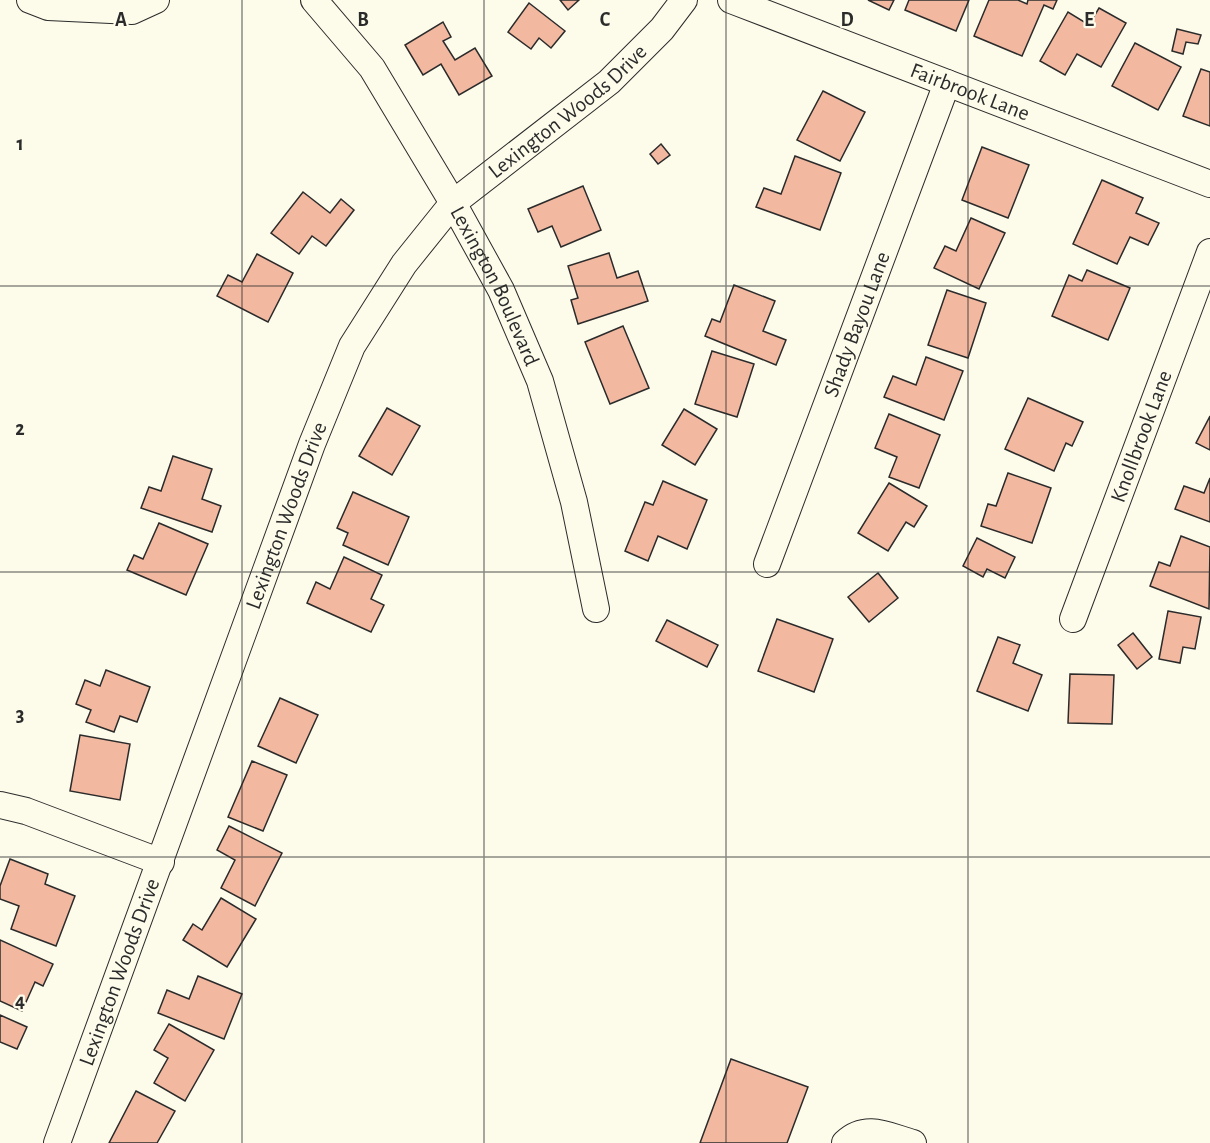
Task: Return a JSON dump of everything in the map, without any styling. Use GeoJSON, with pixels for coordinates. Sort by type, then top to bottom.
{"type":"FeatureCollection","features":[{"type":"Feature","properties":{"kind":"street"},"geometry":{"type":"LineString","coordinates":[[30,0],[48,7],[132,11],[156,0]]}},
{"type":"Feature","properties":{"kind":"street","name":"Lexington Boulevard"},"geometry":{"type":"LineString","coordinates":[[314,0],[372,68],[453,203],[501,290],[540,381],[574,502],[596,609]]}},
{"type":"Feature","properties":{"kind":"street","name":"Lexington Woods Drive"},"geometry":{"type":"LineString","coordinates":[[57,1143],[112,988],[128,954],[312,444],[352,346],[404,264],[453,203],[609,82],[662,29],[684,0]]}},
{"type":"Feature","properties":{"kind":"street","name":"Fairbrook Lane"},"geometry":{"type":"LineString","coordinates":[[731,0],[1210,184]]}},
{"type":"Feature","properties":{"kind":"street","name":"Shady Bayou Lane"},"geometry":{"type":"LineString","coordinates":[[767,564],[946,83]]}},
{"type":"Feature","properties":{"kind":"street","name":"Knollbrook Lane"},"geometry":{"type":"LineString","coordinates":[[1073,619],[1210,252]]}},
{"type":"Feature","properties":{"kind":"street"},"geometry":{"type":"LineString","coordinates":[[0,805],[26,811],[161,862]]}},
{"type":"Feature","properties":{"kind":"street"},"geometry":{"type":"LineString","coordinates":[[845,1143],[853,1135],[867,1131],[913,1143]]}},
{"type":"Feature","properties":{"kind":"building"},"geometry":{"type":"Polygon","coordinates":[[[560,0],[579,0],[568,10],[560,0]]]}},
{"type":"Feature","properties":{"kind":"building"},"geometry":{"type":"Polygon","coordinates":[[[868,0],[894,0],[889,10],[868,0]]]}},
{"type":"Feature","properties":{"kind":"building"},"geometry":{"type":"Polygon","coordinates":[[[909,0],[969,0],[956,31],[905,10],[909,0]]]}},
{"type":"Feature","properties":{"kind":"building"},"geometry":{"type":"Polygon","coordinates":[[[989,0],[1018,0],[1027,4],[1028,0],[1057,0],[1053,9],[1044,5],[1022,56],[974,36],[989,0]]]}},
{"type":"Feature","properties":{"kind":"building"},"geometry":{"type":"Polygon","coordinates":[[[529,3],[565,31],[551,48],[539,38],[531,49],[508,32],[529,3]]]}},
{"type":"Feature","properties":{"kind":"building"},"geometry":{"type":"Polygon","coordinates":[[[1099,8],[1126,23],[1101,67],[1077,54],[1065,75],[1040,61],[1068,12],[1089,25],[1099,8]]]}},
{"type":"Feature","properties":{"kind":"building"},"geometry":{"type":"Polygon","coordinates":[[[443,22],[451,37],[443,41],[455,60],[475,48],[492,76],[459,95],[441,64],[423,75],[405,45],[443,22]]]}},
{"type":"Feature","properties":{"kind":"building"},"geometry":{"type":"Polygon","coordinates":[[[1177,29],[1201,35],[1198,44],[1186,42],[1183,54],[1172,51],[1177,29]]]}},
{"type":"Feature","properties":{"kind":"building"},"geometry":{"type":"Polygon","coordinates":[[[1135,43],[1181,67],[1158,110],[1112,86],[1135,43]]]}},
{"type":"Feature","properties":{"kind":"building"},"geometry":{"type":"Polygon","coordinates":[[[1201,69],[1210,72],[1210,126],[1183,116],[1201,69]]]}},
{"type":"Feature","properties":{"kind":"building"},"geometry":{"type":"Polygon","coordinates":[[[823,91],[865,112],[840,161],[797,140],[823,91]]]}},
{"type":"Feature","properties":{"kind":"building"},"geometry":{"type":"Polygon","coordinates":[[[661,144],[670,155],[658,164],[650,154],[661,144]]]}},
{"type":"Feature","properties":{"kind":"building"},"geometry":{"type":"Polygon","coordinates":[[[982,147],[1029,165],[1008,218],[962,200],[982,147]]]}},
{"type":"Feature","properties":{"kind":"building"},"geometry":{"type":"Polygon","coordinates":[[[795,156],[841,173],[820,230],[756,207],[764,188],[781,194],[795,156]]]}},
{"type":"Feature","properties":{"kind":"building"},"geometry":{"type":"Polygon","coordinates":[[[1102,180],[1143,198],[1136,213],[1159,223],[1148,245],[1130,237],[1117,264],[1073,244],[1102,180]]]}},
{"type":"Feature","properties":{"kind":"building"},"geometry":{"type":"Polygon","coordinates":[[[583,186],[601,230],[561,247],[552,226],[538,232],[528,209],[583,186]]]}},
{"type":"Feature","properties":{"kind":"building"},"geometry":{"type":"Polygon","coordinates":[[[303,192],[330,213],[341,199],[354,210],[326,246],[312,236],[299,254],[271,233],[303,192]]]}},
{"type":"Feature","properties":{"kind":"building"},"geometry":{"type":"Polygon","coordinates":[[[971,218],[1005,233],[979,289],[934,268],[945,246],[956,251],[971,218]]]}},
{"type":"Feature","properties":{"kind":"building"},"geometry":{"type":"Polygon","coordinates":[[[609,253],[617,278],[638,271],[648,301],[578,324],[571,300],[578,298],[568,266],[609,253]]]}},
{"type":"Feature","properties":{"kind":"building"},"geometry":{"type":"Polygon","coordinates":[[[257,254],[293,273],[268,322],[217,296],[228,275],[242,282],[257,254]]]}},
{"type":"Feature","properties":{"kind":"building"},"geometry":{"type":"Polygon","coordinates":[[[1087,270],[1130,288],[1108,340],[1052,316],[1069,275],[1082,281],[1087,270]]]}},
{"type":"Feature","properties":{"kind":"building"},"geometry":{"type":"Polygon","coordinates":[[[734,285],[775,301],[763,331],[786,340],[776,365],[705,336],[712,319],[720,322],[734,285]]]}},
{"type":"Feature","properties":{"kind":"building"},"geometry":{"type":"Polygon","coordinates":[[[947,290],[986,303],[968,358],[928,345],[947,290]]]}},
{"type":"Feature","properties":{"kind":"building"},"geometry":{"type":"Polygon","coordinates":[[[623,326],[649,388],[610,404],[585,342],[623,326]]]}},
{"type":"Feature","properties":{"kind":"building"},"geometry":{"type":"Polygon","coordinates":[[[712,351],[754,364],[737,417],[695,404],[712,351]]]}},
{"type":"Feature","properties":{"kind":"building"},"geometry":{"type":"Polygon","coordinates":[[[926,357],[963,371],[944,420],[884,397],[893,376],[916,385],[926,357]]]}},
{"type":"Feature","properties":{"kind":"building"},"geometry":{"type":"Polygon","coordinates":[[[1028,398],[1083,422],[1072,446],[1066,443],[1054,471],[1005,449],[1028,398]]]}},
{"type":"Feature","properties":{"kind":"building"},"geometry":{"type":"Polygon","coordinates":[[[387,408],[420,426],[392,475],[359,456],[387,408]]]}},
{"type":"Feature","properties":{"kind":"building"},"geometry":{"type":"Polygon","coordinates":[[[684,409],[717,429],[695,465],[662,445],[684,409]]]}},
{"type":"Feature","properties":{"kind":"building"},"geometry":{"type":"Polygon","coordinates":[[[889,414],[940,435],[919,488],[889,477],[897,457],[875,448],[889,414]]]}},
{"type":"Feature","properties":{"kind":"building"},"geometry":{"type":"Polygon","coordinates":[[[1210,416],[1210,450],[1196,443],[1210,416]]]}},
{"type":"Feature","properties":{"kind":"building"},"geometry":{"type":"Polygon","coordinates":[[[173,456],[212,469],[202,499],[221,506],[212,532],[141,508],[149,487],[161,491],[173,456]]]}},
{"type":"Feature","properties":{"kind":"building"},"geometry":{"type":"Polygon","coordinates":[[[1008,473],[1051,488],[1032,543],[981,526],[988,504],[996,506],[1008,473]]]}},
{"type":"Feature","properties":{"kind":"building"},"geometry":{"type":"Polygon","coordinates":[[[1210,478],[1210,522],[1175,509],[1184,486],[1204,493],[1210,478]]]}},
{"type":"Feature","properties":{"kind":"building"},"geometry":{"type":"Polygon","coordinates":[[[663,481],[707,500],[687,549],[658,536],[648,561],[625,551],[645,502],[653,505],[663,481]]]}},
{"type":"Feature","properties":{"kind":"building"},"geometry":{"type":"Polygon","coordinates":[[[889,483],[927,506],[914,527],[906,522],[888,551],[858,533],[889,483]]]}},
{"type":"Feature","properties":{"kind":"building"},"geometry":{"type":"Polygon","coordinates":[[[353,492],[409,517],[388,565],[343,545],[348,533],[337,528],[353,492]]]}},
{"type":"Feature","properties":{"kind":"building"},"geometry":{"type":"Polygon","coordinates":[[[159,523],[208,544],[186,595],[127,570],[134,555],[143,559],[159,523]]]}},
{"type":"Feature","properties":{"kind":"building"},"geometry":{"type":"Polygon","coordinates":[[[1181,536],[1210,547],[1209,609],[1150,586],[1159,562],[1170,566],[1181,536]]]}},
{"type":"Feature","properties":{"kind":"building"},"geometry":{"type":"Polygon","coordinates":[[[977,538],[1015,557],[1005,578],[987,569],[983,577],[963,566],[977,538]]]}},
{"type":"Feature","properties":{"kind":"building"},"geometry":{"type":"Polygon","coordinates":[[[344,557],[382,575],[371,599],[384,605],[371,632],[307,603],[316,582],[330,589],[344,557]]]}},
{"type":"Feature","properties":{"kind":"building"},"geometry":{"type":"Polygon","coordinates":[[[878,573],[898,598],[869,622],[848,597],[878,573]]]}},
{"type":"Feature","properties":{"kind":"building"},"geometry":{"type":"Polygon","coordinates":[[[1168,611],[1201,617],[1195,649],[1183,647],[1180,663],[1159,659],[1168,611]]]}},
{"type":"Feature","properties":{"kind":"building"},"geometry":{"type":"Polygon","coordinates":[[[777,619],[833,639],[814,692],[758,671],[777,619]]]}},
{"type":"Feature","properties":{"kind":"building"},"geometry":{"type":"Polygon","coordinates":[[[667,620],[718,645],[707,667],[656,641],[667,620]]]}},
{"type":"Feature","properties":{"kind":"building"},"geometry":{"type":"Polygon","coordinates":[[[1133,633],[1152,657],[1137,669],[1118,645],[1133,633]]]}},
{"type":"Feature","properties":{"kind":"building"},"geometry":{"type":"Polygon","coordinates":[[[998,637],[1020,645],[1013,663],[1042,675],[1028,711],[977,691],[998,637]]]}},
{"type":"Feature","properties":{"kind":"building"},"geometry":{"type":"Polygon","coordinates":[[[106,670],[150,687],[137,722],[120,716],[114,732],[86,722],[91,710],[76,704],[85,680],[100,686],[106,670]]]}},
{"type":"Feature","properties":{"kind":"building"},"geometry":{"type":"Polygon","coordinates":[[[1070,674],[1114,675],[1112,724],[1068,723],[1070,674]]]}},
{"type":"Feature","properties":{"kind":"building"},"geometry":{"type":"Polygon","coordinates":[[[280,698],[318,715],[296,763],[258,746],[280,698]]]}},
{"type":"Feature","properties":{"kind":"building"},"geometry":{"type":"Polygon","coordinates":[[[80,735],[130,744],[120,800],[70,791],[80,735]]]}},
{"type":"Feature","properties":{"kind":"building"},"geometry":{"type":"Polygon","coordinates":[[[252,761],[287,775],[263,831],[228,817],[252,761]]]}},
{"type":"Feature","properties":{"kind":"building"},"geometry":{"type":"Polygon","coordinates":[[[229,826],[282,853],[255,906],[221,888],[235,860],[217,850],[229,826]]]}},
{"type":"Feature","properties":{"kind":"building"},"geometry":{"type":"Polygon","coordinates":[[[10,859],[48,874],[45,884],[75,896],[56,946],[11,929],[19,906],[0,899],[0,886],[10,859]]]}},
{"type":"Feature","properties":{"kind":"building"},"geometry":{"type":"Polygon","coordinates":[[[221,898],[256,919],[227,967],[183,940],[193,924],[202,930],[221,898]]]}},
{"type":"Feature","properties":{"kind":"building"},"geometry":{"type":"Polygon","coordinates":[[[0,940],[53,964],[43,986],[35,982],[22,1011],[0,1001],[0,940]]]}},
{"type":"Feature","properties":{"kind":"building"},"geometry":{"type":"Polygon","coordinates":[[[198,976],[242,994],[224,1039],[158,1013],[167,990],[189,999],[198,976]]]}},
{"type":"Feature","properties":{"kind":"building"},"geometry":{"type":"Polygon","coordinates":[[[0,1015],[27,1027],[17,1049],[0,1042],[0,1015]]]}},
{"type":"Feature","properties":{"kind":"building"},"geometry":{"type":"Polygon","coordinates":[[[169,1024],[214,1050],[185,1101],[154,1083],[168,1058],[154,1050],[169,1024]]]}},
{"type":"Feature","properties":{"kind":"building"},"geometry":{"type":"Polygon","coordinates":[[[731,1059],[808,1087],[787,1143],[700,1143],[731,1059]]]}},
{"type":"Feature","properties":{"kind":"building"},"geometry":{"type":"Polygon","coordinates":[[[136,1091],[175,1111],[157,1143],[109,1143],[136,1091]]]}}]}
